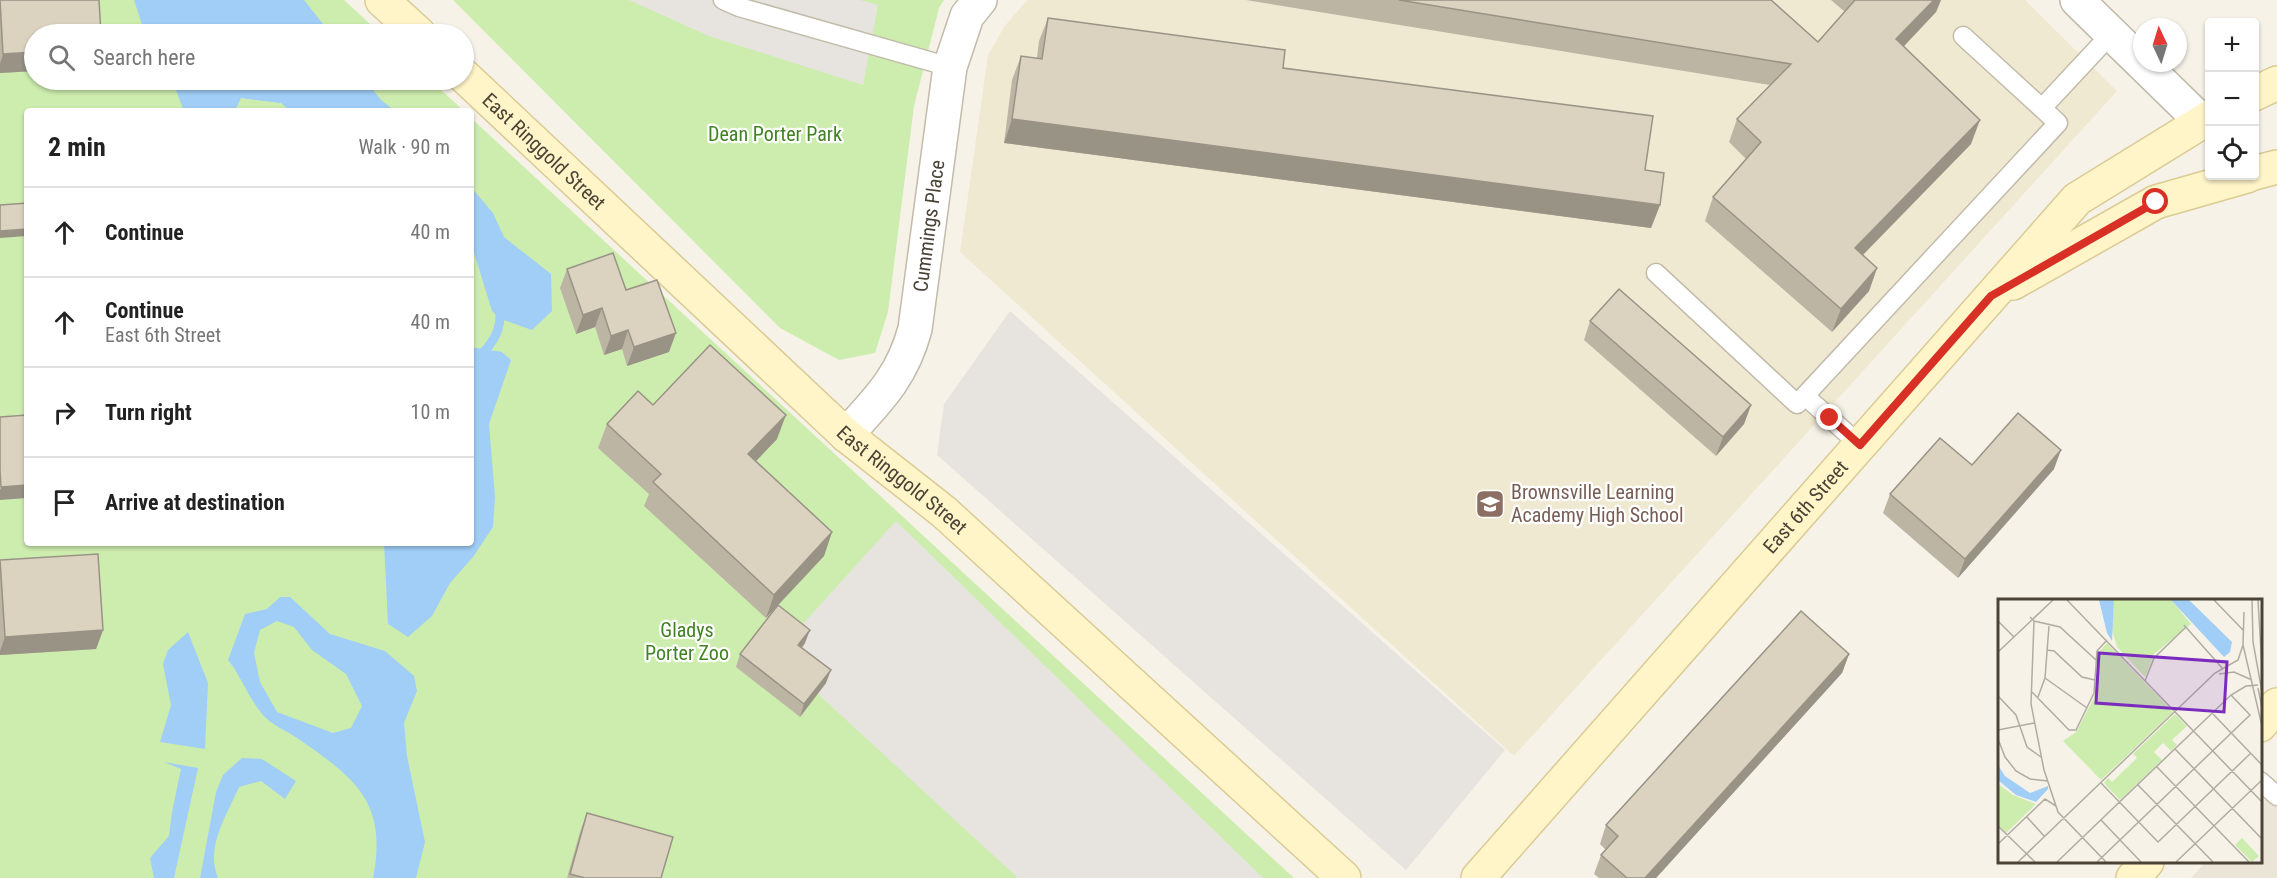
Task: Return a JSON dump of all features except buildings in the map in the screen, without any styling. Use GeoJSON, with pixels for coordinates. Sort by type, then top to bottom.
{"type":"FeatureCollection","features":[{"type":"Feature","properties":{"kind":"main road"},"geometry":{"type":"LineString","coordinates":[[382,0],[408,24]]}},
{"type":"Feature","properties":{"kind":"main road"},"geometry":{"type":"LineString","coordinates":[[2259,92],[2277,83]]}},
{"type":"Feature","properties":{"kind":"main road","name":"East Ringgold Street"},"geometry":{"type":"LineString","coordinates":[[474,85],[846,435],[944,512],[1344,878]]}},
{"type":"Feature","properties":{"kind":"main road","name":"East 6th Street"},"geometry":{"type":"LineString","coordinates":[[1478,878],[2077,199],[2205,119]]}},
{"type":"Feature","properties":{"kind":"main road"},"geometry":{"type":"LineString","coordinates":[[2259,172],[2277,167]]}},
{"type":"Feature","properties":{"kind":"main road"},"geometry":{"type":"LineString","coordinates":[[1991,296],[2156,202],[2233,180]]}},
{"type":"Feature","properties":{"kind":"main road"},"geometry":{"type":"LineString","coordinates":[[2262,723],[2277,705]]}},
{"type":"Feature","properties":{"kind":"main road"},"geometry":{"type":"LineString","coordinates":[[2133,878],[2145,863]]}},
{"type":"Feature","properties":{"kind":"street","name":"Cummings Place"},"geometry":{"type":"LineString","coordinates":[[846,435],[893,382],[908,356],[913,338],[950,67],[967,16],[980,0]]}},
{"type":"Feature","properties":{"kind":"street"},"geometry":{"type":"LineString","coordinates":[[2077,0],[2205,119]]}},
{"type":"Feature","properties":{"kind":"lane"},"geometry":{"type":"LineString","coordinates":[[723,0],[739,7],[950,67]]}},
{"type":"Feature","properties":{"kind":"lane"},"geometry":{"type":"LineString","coordinates":[[2042,108],[2111,34]]}},
{"type":"Feature","properties":{"kind":"lane"},"geometry":{"type":"LineString","coordinates":[[1656,273],[1797,404],[2058,123],[1964,36]]}},
{"type":"Feature","properties":{"kind":"lane"},"geometry":{"type":"LineString","coordinates":[[1805,396],[1860,445]]}},
{"type":"Feature","properties":{"kind":"lane"},"geometry":{"type":"LineString","coordinates":[[2262,783],[2277,796]]}},
{"type":"Feature","properties":{"kind":"shaded area"},"geometry":{"type":"Polygon","coordinates":[[[629,0],[860,0],[878,5],[863,85],[709,36],[629,0]]]}},
{"type":"Feature","properties":{"kind":"shaded area","name":"Brownsville Learning Academy High School"},"geometry":{"type":"Polygon","coordinates":[[[1027,0],[2025,0],[2117,91],[1514,756],[960,252],[988,55],[1004,27],[1027,0]]]}},
{"type":"Feature","properties":{"kind":"shaded area"},"geometry":{"type":"Polygon","coordinates":[[[1010,311],[1505,750],[1406,870],[937,455],[944,404],[1010,311]]]}},
{"type":"Feature","properties":{"kind":"shaded area"},"geometry":{"type":"Polygon","coordinates":[[[896,521],[1263,878],[1018,878],[818,694],[826,683],[794,658],[794,634],[896,521]]]}},
{"type":"Feature","properties":{"kind":"shaded area"},"geometry":{"type":"Polygon","coordinates":[[[2277,786],[2277,878],[2191,878],[2205,863],[2262,863],[2262,803],[2277,786]]]}},
{"type":"Feature","properties":{"kind":"green space","name":"Gladys Porter Zoo"},"geometry":{"type":"Polygon","coordinates":[[[0,0],[344,0],[370,24],[24,24],[24,90],[441,90],[461,108],[24,108],[24,546],[474,546],[474,121],[1294,878],[0,878],[0,0]]]}},
{"type":"Feature","properties":{"kind":"green space","name":"Dean Porter Park"},"geometry":{"type":"Polygon","coordinates":[[[453,0],[944,0],[939,8],[914,106],[888,312],[875,353],[839,360],[780,328],[453,0]]]}},
{"type":"Feature","properties":{"kind":"water"},"geometry":{"type":"Polygon","coordinates":[[[134,0],[304,0],[323,24],[142,24],[134,0]]]}},
{"type":"Feature","properties":{"kind":"water"},"geometry":{"type":"Polygon","coordinates":[[[176,90],[373,90],[391,108],[287,108],[281,103],[241,98],[236,108],[183,108],[176,90]]]}},
{"type":"Feature","properties":{"kind":"water"},"geometry":{"type":"Polygon","coordinates":[[[474,191],[493,213],[504,237],[551,274],[552,311],[532,330],[501,319],[492,311],[474,252],[474,191]]]}},
{"type":"Feature","properties":{"kind":"water"},"geometry":{"type":"Polygon","coordinates":[[[474,347],[502,352],[511,360],[489,424],[495,497],[493,527],[473,557],[450,583],[432,616],[408,637],[388,624],[384,546],[474,546],[474,347]]]}},
{"type":"Feature","properties":{"kind":"water"},"geometry":{"type":"Polygon","coordinates":[[[280,597],[290,597],[330,634],[385,651],[414,676],[417,691],[404,723],[407,756],[425,842],[416,878],[373,878],[376,830],[371,811],[362,795],[350,780],[318,752],[266,718],[228,660],[245,614],[267,609],[280,597]],[[277,621],[260,630],[254,653],[260,682],[277,712],[333,733],[351,728],[362,706],[346,674],[312,650],[294,627],[277,621]]]}},
{"type":"Feature","properties":{"kind":"water"},"geometry":{"type":"Polygon","coordinates":[[[188,632],[208,683],[205,749],[160,742],[171,705],[163,664],[168,650],[188,632]]]}},
{"type":"Feature","properties":{"kind":"water"},"geometry":{"type":"Polygon","coordinates":[[[242,758],[262,759],[296,781],[285,799],[261,781],[239,787],[216,843],[214,855],[218,878],[200,878],[216,792],[223,775],[242,758]]]}},
{"type":"Feature","properties":{"kind":"water"},"geometry":{"type":"Polygon","coordinates":[[[164,762],[198,768],[174,878],[154,878],[150,858],[169,836],[181,769],[164,762]]]}},
{"type":"Feature","properties":{"kind":"waterway"},"geometry":{"type":"LineString","coordinates":[[474,360],[489,346],[497,332],[499,308]]}},
{"type":"Feature","properties":{"kind":"place","name":"Brownsville Learning Academy High School"},"geometry":{"type":"Point","coordinates":[1490,504]}},
{"type":"Feature","properties":{"kind":"route"},"geometry":{"type":"LineString","coordinates":[[1830,418],[1860,445],[1991,296],[2156,202]]}}]}
